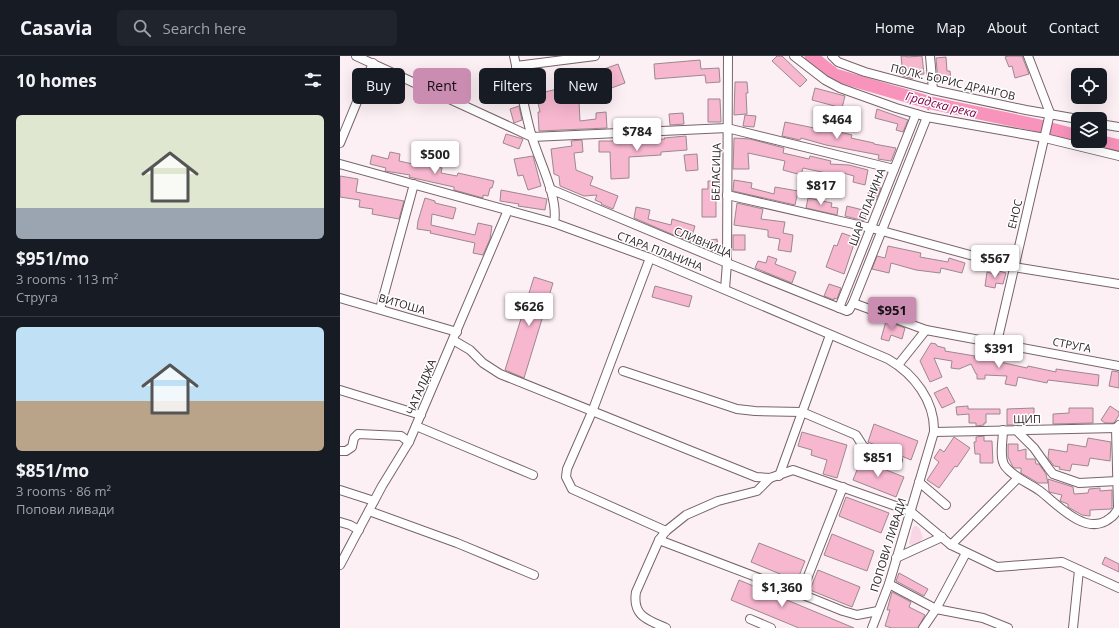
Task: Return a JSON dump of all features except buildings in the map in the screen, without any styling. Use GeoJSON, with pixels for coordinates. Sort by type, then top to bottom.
{"type":"FeatureCollection","features":[{"type":"Feature","properties":{"kind":"street"},"geometry":{"type":"LineString","coordinates":[[356,56],[532,137],[727,128],[894,169]]}},
{"type":"Feature","properties":{"kind":"street"},"geometry":{"type":"LineString","coordinates":[[514,56],[532,137],[550,189],[555,215],[554,223]]}},
{"type":"Feature","properties":{"kind":"street"},"geometry":{"type":"LineString","coordinates":[[516,66],[595,56]]}},
{"type":"Feature","properties":{"kind":"street","name":"БЕЛАСИЦА"},"geometry":{"type":"LineString","coordinates":[[725,289],[727,263],[726,195],[728,56]]}},
{"type":"Feature","properties":{"kind":"street"},"geometry":{"type":"LineString","coordinates":[[794,56],[825,80],[840,88],[896,108],[927,117],[1045,138],[1119,156]]}},
{"type":"Feature","properties":{"kind":"street","name":"ПОЛК. БОРИС ДРАНГОВ"},"geometry":{"type":"LineString","coordinates":[[832,56],[838,62],[865,72],[933,90],[1026,110],[1071,118]]}},
{"type":"Feature","properties":{"kind":"street"},"geometry":{"type":"LineString","coordinates":[[930,56],[933,90]]}},
{"type":"Feature","properties":{"kind":"street"},"geometry":{"type":"LineString","coordinates":[[1028,56],[1050,113],[1045,138]]}},
{"type":"Feature","properties":{"kind":"street"},"geometry":{"type":"LineString","coordinates":[[340,143],[373,64]]}},
{"type":"Feature","properties":{"kind":"street","name":"ШАР ПЛАНИНА"},"geometry":{"type":"LineString","coordinates":[[839,308],[916,114]]}},
{"type":"Feature","properties":{"kind":"street","name":"ШАР ПЛАНИНА"},"geometry":{"type":"LineString","coordinates":[[851,307],[927,117]]}},
{"type":"Feature","properties":{"kind":"street"},"geometry":{"type":"LineString","coordinates":[[1107,125],[1119,128]]}},
{"type":"Feature","properties":{"kind":"street","name":"ЕНОС"},"geometry":{"type":"LineString","coordinates":[[997,342],[1045,138]]}},
{"type":"Feature","properties":{"kind":"street","name":"СТАРА ПЛАНИНА"},"geometry":{"type":"LineString","coordinates":[[340,164],[554,223],[650,258],[888,359],[898,364],[910,375],[930,405],[934,421]]}},
{"type":"Feature","properties":{"kind":"street"},"geometry":{"type":"LineString","coordinates":[[380,309],[414,184]]}},
{"type":"Feature","properties":{"kind":"street","name":"СЛИВНИЦА"},"geometry":{"type":"LineString","coordinates":[[550,189],[839,308],[847,311],[851,307]]}},
{"type":"Feature","properties":{"kind":"street"},"geometry":{"type":"LineString","coordinates":[[726,195],[871,228],[1014,267],[1119,284]]}},
{"type":"Feature","properties":{"kind":"street","name":"ЧАТАЛДЖА"},"geometry":{"type":"LineString","coordinates":[[340,565],[374,501],[409,442],[508,210]]}},
{"type":"Feature","properties":{"kind":"street"},"geometry":{"type":"LineString","coordinates":[[650,258],[592,412],[567,469],[566,476],[572,489],[666,531]]}},
{"type":"Feature","properties":{"kind":"street","name":"ВИТОША"},"geometry":{"type":"LineString","coordinates":[[340,298],[457,332]]}},
{"type":"Feature","properties":{"kind":"street","name":"СТРУГА"},"geometry":{"type":"LineString","coordinates":[[851,307],[926,330],[997,342],[1119,366]]}},
{"type":"Feature","properties":{"kind":"street"},"geometry":{"type":"LineString","coordinates":[[898,364],[926,330]]}},
{"type":"Feature","properties":{"kind":"street"},"geometry":{"type":"LineString","coordinates":[[779,476],[830,335]]}},
{"type":"Feature","properties":{"kind":"street"},"geometry":{"type":"LineString","coordinates":[[453,340],[470,350],[483,363],[500,374],[756,477],[770,478],[793,470],[910,511],[951,545],[997,567],[1062,562],[1119,588]]}},
{"type":"Feature","properties":{"kind":"street"},"geometry":{"type":"LineString","coordinates":[[623,371],[737,409],[802,412],[856,435],[863,446],[898,460]]}},
{"type":"Feature","properties":{"kind":"street"},"geometry":{"type":"LineString","coordinates":[[340,390],[421,415]]}},
{"type":"Feature","properties":{"kind":"street","name":"ПОПОВИ ЛИВАДИ"},"geometry":{"type":"LineString","coordinates":[[872,628],[889,584],[934,432],[934,421]]}},
{"type":"Feature","properties":{"kind":"street"},"geometry":{"type":"LineString","coordinates":[[416,426],[533,475]]}},
{"type":"Feature","properties":{"kind":"street"},"geometry":{"type":"LineString","coordinates":[[1003,430],[1002,457],[1005,466],[1018,478],[1040,491],[1058,507],[1074,518],[1090,524],[1104,522],[1116,514],[1118,508],[1118,426]]}},
{"type":"Feature","properties":{"kind":"street","name":"ЩИП"},"geometry":{"type":"LineString","coordinates":[[934,432],[1118,426]]}},
{"type":"Feature","properties":{"kind":"street"},"geometry":{"type":"LineString","coordinates":[[1016,430],[1034,448],[1053,474],[1079,483],[1117,482]]}},
{"type":"Feature","properties":{"kind":"street"},"geometry":{"type":"LineString","coordinates":[[340,450],[346,451],[352,447],[354,438],[358,434],[401,436],[409,442]]}},
{"type":"Feature","properties":{"kind":"street"},"geometry":{"type":"LineString","coordinates":[[666,628],[645,618],[637,609],[635,600],[639,585],[659,540],[666,531],[686,515],[718,501],[757,491],[770,478]]}},
{"type":"Feature","properties":{"kind":"street"},"geometry":{"type":"LineString","coordinates":[[951,545],[1018,478]]}},
{"type":"Feature","properties":{"kind":"street"},"geometry":{"type":"LineString","coordinates":[[919,482],[946,505]]}},
{"type":"Feature","properties":{"kind":"street"},"geometry":{"type":"LineString","coordinates":[[801,594],[843,487]]}},
{"type":"Feature","properties":{"kind":"street"},"geometry":{"type":"LineString","coordinates":[[340,490],[374,501]]}},
{"type":"Feature","properties":{"kind":"street"},"geometry":{"type":"LineString","coordinates":[[369,511],[457,543],[534,575]]}},
{"type":"Feature","properties":{"kind":"street"},"geometry":{"type":"LineString","coordinates":[[340,522],[359,530]]}},
{"type":"Feature","properties":{"kind":"street"},"geometry":{"type":"LineString","coordinates":[[896,558],[942,537]]}},
{"type":"Feature","properties":{"kind":"street"},"geometry":{"type":"LineString","coordinates":[[659,540],[843,611],[857,615],[878,611]]}},
{"type":"Feature","properties":{"kind":"street"},"geometry":{"type":"LineString","coordinates":[[923,628],[936,609],[966,553]]}},
{"type":"Feature","properties":{"kind":"street"},"geometry":{"type":"LineString","coordinates":[[1073,628],[1079,570]]}},
{"type":"Feature","properties":{"kind":"street"},"geometry":{"type":"LineString","coordinates":[[889,584],[936,609],[983,618],[1008,628]]}},
{"type":"Feature","properties":{"kind":"street"},"geometry":{"type":"LineString","coordinates":[[750,619],[771,628]]}},
{"type":"Feature","properties":{"kind":"path"},"geometry":{"type":"LineString","coordinates":[[927,117],[933,90]]}},
{"type":"Feature","properties":{"kind":"shaded area"},"geometry":{"type":"Polygon","coordinates":[[[914,526],[917,526],[920,529],[923,538],[914,546],[909,544],[914,526]]]}},
{"type":"Feature","properties":{"kind":"waterway","name":"Градска река"},"geometry":{"type":"LineString","coordinates":[[811,56],[835,75],[931,103],[1036,125],[1071,134]]}},
{"type":"Feature","properties":{"kind":"waterway","name":"Градска река"},"geometry":{"type":"LineString","coordinates":[[1107,143],[1119,146]]}}]}
